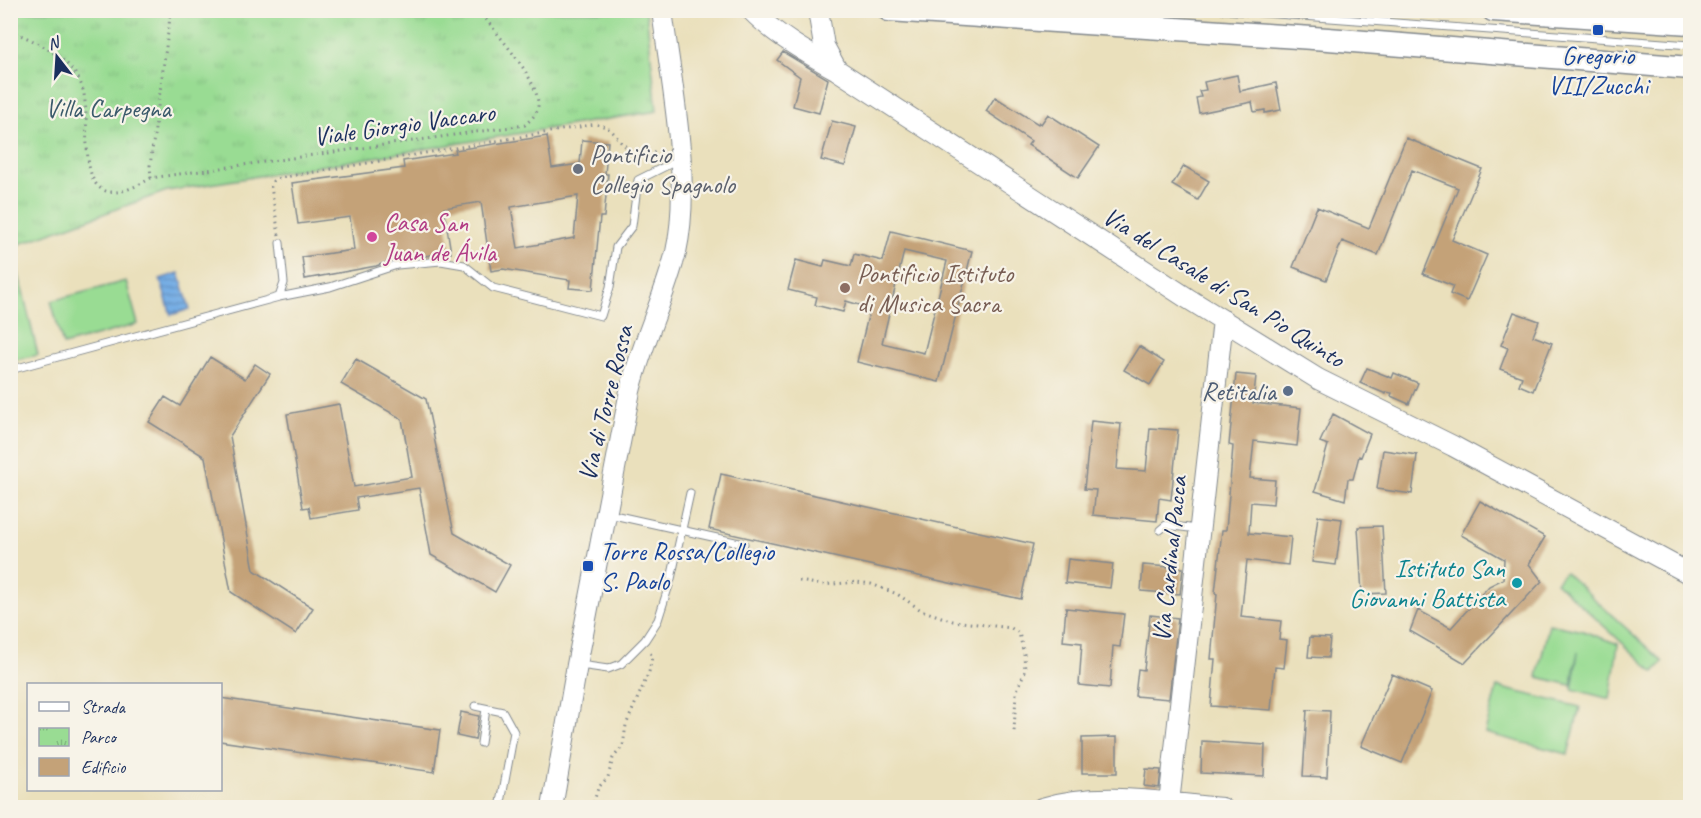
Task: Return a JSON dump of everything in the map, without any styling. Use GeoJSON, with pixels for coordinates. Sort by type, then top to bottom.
{"type":"FeatureCollection","features":[{"type":"Feature","properties":{"kind":"main road","name":"Via di Torre Rossa"},"geometry":{"type":"LineString","coordinates":[[552,807],[557,750],[577,665],[634,376],[676,250],[681,205],[680,155],[662,10]]}},
{"type":"Feature","properties":{"kind":"main road","name":"Via del Casale di San Pio Quinto"},"geometry":{"type":"LineString","coordinates":[[751,10],[777,33],[1223,320],[1338,391],[1453,446],[1690,574]]}},
{"type":"Feature","properties":{"kind":"main road"},"geometry":{"type":"LineString","coordinates":[[818,10],[824,46],[837,70]]}},
{"type":"Feature","properties":{"kind":"main road"},"geometry":{"type":"LineString","coordinates":[[889,10],[1328,39],[1690,68]]}},
{"type":"Feature","properties":{"kind":"main road"},"geometry":{"type":"LineString","coordinates":[[1493,10],[1690,23]]}},
{"type":"Feature","properties":{"kind":"main road","name":"Via Cardinal Pacca"},"geometry":{"type":"LineString","coordinates":[[1169,803],[1223,320]]}},
{"type":"Feature","properties":{"kind":"main road"},"geometry":{"type":"LineString","coordinates":[[1042,807],[1089,800],[1222,807]]}},
{"type":"Feature","properties":{"kind":"lane"},"geometry":{"type":"LineString","coordinates":[[1224,10],[1690,45]]}},
{"type":"Feature","properties":{"kind":"lane"},"geometry":{"type":"LineString","coordinates":[[10,370],[279,297],[330,287],[397,265],[441,261],[464,265],[494,288],[601,316],[610,287],[616,247],[632,226],[638,180],[680,155]]}},
{"type":"Feature","properties":{"kind":"lane"},"geometry":{"type":"LineString","coordinates":[[279,297],[284,283],[280,243]]}},
{"type":"Feature","properties":{"kind":"lane"},"geometry":{"type":"LineString","coordinates":[[577,665],[601,669],[614,668],[628,658],[645,640],[658,620],[671,579],[690,493]]}},
{"type":"Feature","properties":{"kind":"lane"},"geometry":{"type":"LineString","coordinates":[[607,513],[744,544]]}},
{"type":"Feature","properties":{"kind":"lane"},"geometry":{"type":"LineString","coordinates":[[1160,530],[1166,525],[1200,529]]}},
{"type":"Feature","properties":{"kind":"lane"},"geometry":{"type":"LineString","coordinates":[[475,706],[503,712],[514,732],[500,807]]}},
{"type":"Feature","properties":{"kind":"lane"},"geometry":{"type":"LineString","coordinates":[[481,743],[486,709]]}},
{"type":"Feature","properties":{"kind":"path"},"geometry":{"type":"LineString","coordinates":[[151,178],[150,165],[171,10]]}},
{"type":"Feature","properties":{"kind":"path","name":"Viale Giorgio Vaccaro"},"geometry":{"type":"LineString","coordinates":[[10,31],[33,39],[61,58],[83,89],[88,172],[99,188],[113,193],[151,178],[525,125],[537,113],[539,100],[529,74],[479,10]]}},
{"type":"Feature","properties":{"kind":"path"},"geometry":{"type":"LineString","coordinates":[[280,243],[271,187],[273,181],[279,178],[596,124],[608,126],[627,147],[638,153],[655,151],[664,155],[680,155]]}},
{"type":"Feature","properties":{"kind":"path"},"geometry":{"type":"LineString","coordinates":[[799,581],[822,585],[857,582],[871,584],[897,594],[921,610],[953,621],[1011,628],[1019,633],[1025,670],[1016,693],[1014,732]]}},
{"type":"Feature","properties":{"kind":"path"},"geometry":{"type":"LineString","coordinates":[[592,807],[598,788],[608,777],[613,758],[623,746],[626,725],[649,672],[652,657],[645,640]]}},
{"type":"Feature","properties":{"kind":"green space","name":"Villa Carpegna"},"geometry":{"type":"Polygon","coordinates":[[[10,11],[646,11],[657,111],[167,191],[11,247],[10,11]]]}},
{"type":"Feature","properties":{"kind":"green space"},"geometry":{"type":"Polygon","coordinates":[[[17,267],[38,355],[11,361],[11,269],[17,267]]]}},
{"type":"Feature","properties":{"kind":"green space"},"geometry":{"type":"Polygon","coordinates":[[[126,281],[138,324],[63,345],[51,301],[126,281]]]}},
{"type":"Feature","properties":{"kind":"green space"},"geometry":{"type":"Polygon","coordinates":[[[1565,572],[1663,662],[1654,672],[1556,582],[1565,572]]]}},
{"type":"Feature","properties":{"kind":"green space"},"geometry":{"type":"Polygon","coordinates":[[[1549,624],[1583,631],[1618,644],[1610,699],[1572,689],[1578,652],[1571,685],[1537,677],[1549,624]]]}},
{"type":"Feature","properties":{"kind":"green space"},"geometry":{"type":"Polygon","coordinates":[[[1497,687],[1580,707],[1568,754],[1485,733],[1497,687]]]}},
{"type":"Feature","properties":{"kind":"water"},"geometry":{"type":"Polygon","coordinates":[[[179,273],[190,309],[171,315],[160,279],[179,273]]]}},
{"type":"Feature","properties":{"kind":"building"},"geometry":{"type":"Polygon","coordinates":[[[783,52],[828,79],[819,113],[793,106],[800,77],[777,60],[783,52]]]}},
{"type":"Feature","properties":{"kind":"building"},"geometry":{"type":"Polygon","coordinates":[[[1237,75],[1240,91],[1276,83],[1281,110],[1265,113],[1265,110],[1254,112],[1252,102],[1199,113],[1196,98],[1201,97],[1199,91],[1206,90],[1204,82],[1237,75]]]}},
{"type":"Feature","properties":{"kind":"building"},"geometry":{"type":"Polygon","coordinates":[[[995,97],[1038,124],[1039,122],[1041,124],[1048,114],[1099,147],[1078,178],[1028,145],[1031,141],[986,111],[995,97]]]}},
{"type":"Feature","properties":{"kind":"building"},"geometry":{"type":"Polygon","coordinates":[[[832,121],[856,127],[845,166],[821,160],[832,121]]]}},
{"type":"Feature","properties":{"kind":"building"},"geometry":{"type":"Polygon","coordinates":[[[547,136],[552,168],[580,164],[582,140],[608,142],[604,217],[600,217],[593,290],[569,288],[570,280],[503,269],[491,271],[481,202],[444,208],[451,253],[396,259],[376,266],[305,279],[302,257],[354,250],[350,217],[298,224],[292,183],[404,168],[403,161],[456,153],[455,150],[547,136]],[[578,196],[511,207],[518,248],[574,238],[578,196]]]}},
{"type":"Feature","properties":{"kind":"building"},"geometry":{"type":"Polygon","coordinates":[[[1406,138],[1482,169],[1452,240],[1487,255],[1467,301],[1450,294],[1453,286],[1423,274],[1458,188],[1412,170],[1378,255],[1342,241],[1326,280],[1293,267],[1317,207],[1369,228],[1406,138]]]}},
{"type":"Feature","properties":{"kind":"building"},"geometry":{"type":"Polygon","coordinates":[[[1184,166],[1209,181],[1198,200],[1172,185],[1184,166]]]}},
{"type":"Feature","properties":{"kind":"building"},"geometry":{"type":"Polygon","coordinates":[[[891,231],[972,251],[939,382],[857,362],[870,308],[846,301],[843,312],[815,305],[817,297],[788,290],[796,260],[823,267],[825,260],[851,266],[854,254],[883,261],[891,231]],[[904,251],[882,343],[924,353],[947,261],[904,251]]]}},
{"type":"Feature","properties":{"kind":"building"},"geometry":{"type":"Polygon","coordinates":[[[1514,312],[1539,321],[1533,336],[1552,343],[1533,391],[1519,385],[1522,377],[1500,369],[1508,348],[1501,345],[1514,312]]]}},
{"type":"Feature","properties":{"kind":"building"},"geometry":{"type":"Polygon","coordinates":[[[1139,346],[1164,362],[1150,385],[1124,370],[1139,346]]]}},
{"type":"Feature","properties":{"kind":"building"},"geometry":{"type":"Polygon","coordinates":[[[210,357],[245,379],[255,364],[270,374],[230,436],[254,570],[313,608],[296,634],[231,592],[205,457],[149,422],[165,397],[180,406],[210,357]]]}},
{"type":"Feature","properties":{"kind":"building"},"geometry":{"type":"Polygon","coordinates":[[[356,359],[426,399],[454,533],[510,565],[495,592],[431,555],[419,488],[356,498],[358,510],[311,518],[309,507],[303,508],[287,414],[339,404],[354,487],[412,477],[402,419],[341,384],[356,359]]]}},
{"type":"Feature","properties":{"kind":"building"},"geometry":{"type":"Polygon","coordinates":[[[1367,368],[1392,378],[1394,373],[1418,383],[1409,404],[1391,396],[1392,393],[1387,392],[1386,394],[1360,383],[1367,368]]]}},
{"type":"Feature","properties":{"kind":"building"},"geometry":{"type":"Polygon","coordinates":[[[1236,374],[1256,376],[1253,403],[1301,408],[1297,446],[1254,441],[1250,478],[1275,480],[1273,504],[1251,502],[1249,533],[1291,537],[1288,565],[1247,560],[1241,617],[1281,621],[1279,639],[1287,640],[1284,668],[1275,667],[1271,710],[1211,706],[1215,659],[1211,659],[1217,594],[1215,593],[1222,530],[1226,530],[1233,446],[1229,445],[1236,374]]]}},
{"type":"Feature","properties":{"kind":"building"},"geometry":{"type":"Polygon","coordinates":[[[1333,414],[1370,434],[1361,457],[1359,456],[1353,479],[1348,479],[1345,500],[1315,491],[1328,445],[1320,442],[1333,414]]]}},
{"type":"Feature","properties":{"kind":"building"},"geometry":{"type":"Polygon","coordinates":[[[1091,421],[1121,424],[1117,469],[1146,471],[1150,428],[1178,430],[1171,500],[1159,498],[1157,521],[1093,515],[1096,490],[1084,489],[1091,421]]]}},
{"type":"Feature","properties":{"kind":"building"},"geometry":{"type":"Polygon","coordinates":[[[1383,450],[1417,455],[1412,494],[1377,489],[1383,450]]]}},
{"type":"Feature","properties":{"kind":"building"},"geometry":{"type":"Polygon","coordinates":[[[721,474],[1033,544],[1021,599],[709,529],[721,474]]]}},
{"type":"Feature","properties":{"kind":"building","name":"Istituto San Giovanni Battista"},"geometry":{"type":"Polygon","coordinates":[[[1480,501],[1545,537],[1529,564],[1542,581],[1465,663],[1410,631],[1418,610],[1451,628],[1489,586],[1503,579],[1504,559],[1461,535],[1480,501]]]}},
{"type":"Feature","properties":{"kind":"building"},"geometry":{"type":"Polygon","coordinates":[[[1318,516],[1342,519],[1336,565],[1312,562],[1318,516]]]}},
{"type":"Feature","properties":{"kind":"building"},"geometry":{"type":"Polygon","coordinates":[[[1382,526],[1386,593],[1362,594],[1358,527],[1382,526]]]}},
{"type":"Feature","properties":{"kind":"building"},"geometry":{"type":"Polygon","coordinates":[[[1068,559],[1113,564],[1110,588],[1065,583],[1068,559]]]}},
{"type":"Feature","properties":{"kind":"building"},"geometry":{"type":"Polygon","coordinates":[[[1143,565],[1183,568],[1180,594],[1141,591],[1143,565]]]}},
{"type":"Feature","properties":{"kind":"building"},"geometry":{"type":"Polygon","coordinates":[[[1066,608],[1124,614],[1120,647],[1113,646],[1110,688],[1079,685],[1082,643],[1063,641],[1066,608]]]}},
{"type":"Feature","properties":{"kind":"building"},"geometry":{"type":"Polygon","coordinates":[[[1150,615],[1178,618],[1169,699],[1135,696],[1138,669],[1144,670],[1150,615]]]}},
{"type":"Feature","properties":{"kind":"building"},"geometry":{"type":"Polygon","coordinates":[[[1310,637],[1330,638],[1328,658],[1308,657],[1310,637]]]}},
{"type":"Feature","properties":{"kind":"building"},"geometry":{"type":"Polygon","coordinates":[[[1392,674],[1432,691],[1402,763],[1361,746],[1392,674]]]}},
{"type":"Feature","properties":{"kind":"building"},"geometry":{"type":"Polygon","coordinates":[[[222,698],[440,730],[434,772],[222,741],[222,698]]]}},
{"type":"Feature","properties":{"kind":"building"},"geometry":{"type":"Polygon","coordinates":[[[1307,710],[1330,711],[1327,777],[1303,776],[1307,710]]]}},
{"type":"Feature","properties":{"kind":"building"},"geometry":{"type":"Polygon","coordinates":[[[461,712],[479,716],[475,740],[457,736],[461,712]]]}},
{"type":"Feature","properties":{"kind":"building"},"geometry":{"type":"Polygon","coordinates":[[[1117,737],[1117,773],[1082,773],[1082,738],[1117,737]]]}},
{"type":"Feature","properties":{"kind":"building"},"geometry":{"type":"Polygon","coordinates":[[[1202,741],[1265,745],[1264,776],[1201,773],[1202,741]]]}},
{"type":"Feature","properties":{"kind":"building"},"geometry":{"type":"Polygon","coordinates":[[[1146,769],[1161,770],[1159,788],[1144,786],[1146,769]]]}},
{"type":"Feature","properties":{"kind":"place","name":"Gregorio VII/Zucchi"},"geometry":{"type":"Point","coordinates":[1598,30]}},
{"type":"Feature","properties":{"kind":"place","name":"Pontificio Collegio Spagnolo"},"geometry":{"type":"Point","coordinates":[578,169]}},
{"type":"Feature","properties":{"kind":"place","name":"Casa San Juan de Ávila"},"geometry":{"type":"Point","coordinates":[372,237]}},
{"type":"Feature","properties":{"kind":"place","name":"Pontificio Istituto di Musica Sacra"},"geometry":{"type":"Point","coordinates":[845,288]}},
{"type":"Feature","properties":{"kind":"place","name":"Retitalia"},"geometry":{"type":"Point","coordinates":[1288,391]}},
{"type":"Feature","properties":{"kind":"place","name":"Torre Rossa/Collegio S. Paolo"},"geometry":{"type":"Point","coordinates":[588,566]}},
{"type":"Feature","properties":{"kind":"place","name":"Istituto San Giovanni Battista"},"geometry":{"type":"Point","coordinates":[1517,583]}}]}
